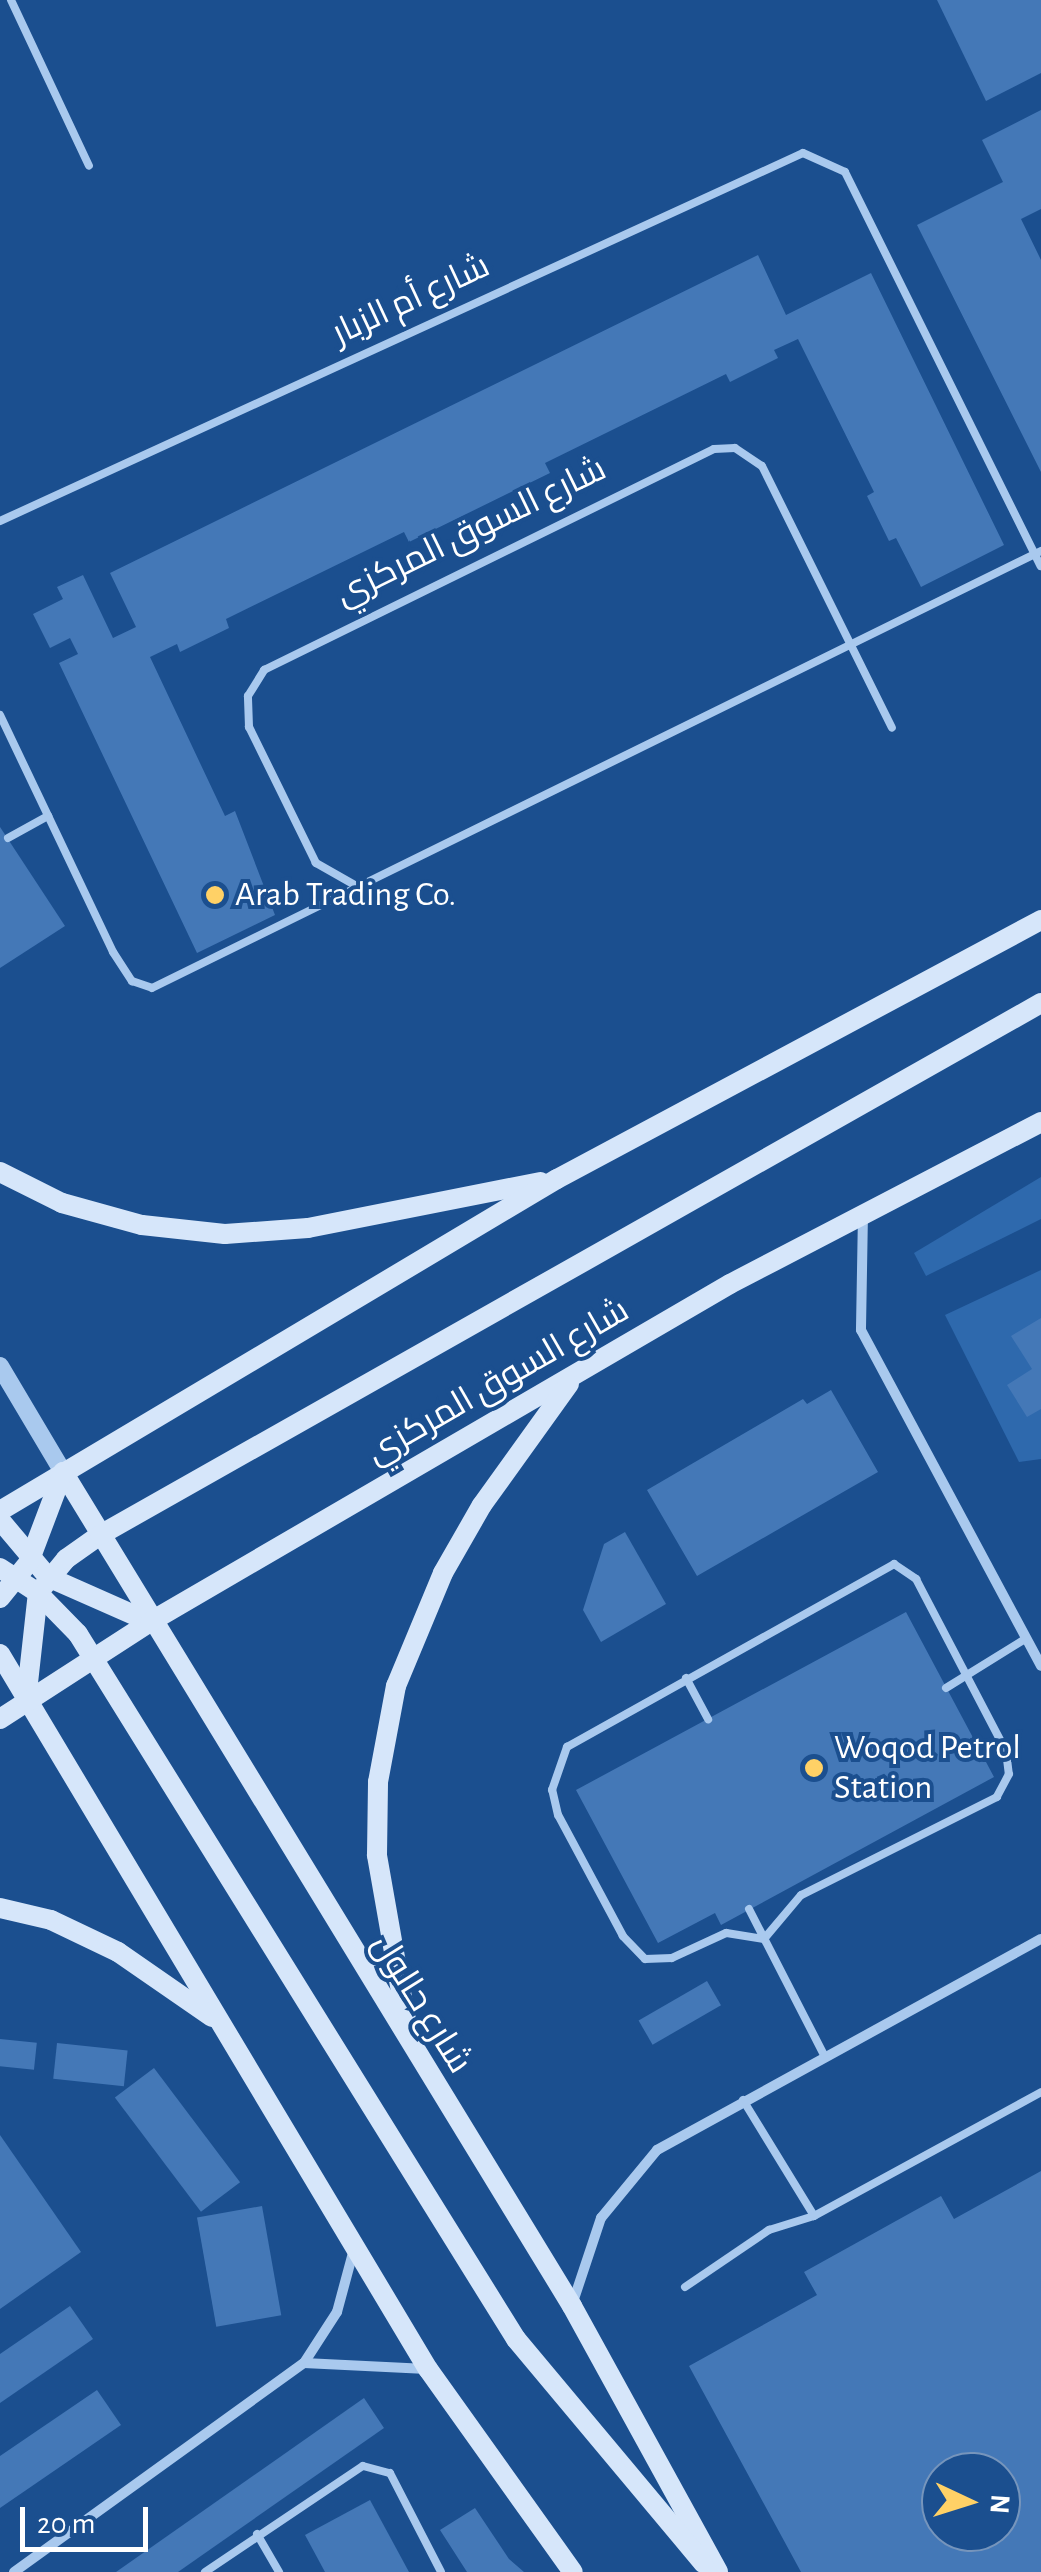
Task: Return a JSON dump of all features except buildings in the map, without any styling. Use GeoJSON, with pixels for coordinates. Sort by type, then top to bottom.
{"type":"FeatureCollection","features":[{"type":"Feature","properties":{"kind":"main road"},"geometry":{"type":"LineString","coordinates":[[0,1511],[557,1179],[1041,920]]}},
{"type":"Feature","properties":{"kind":"main road"},"geometry":{"type":"LineString","coordinates":[[26,1701],[43,1585],[100,1534],[1041,1003]]}},
{"type":"Feature","properties":{"kind":"main road","name":"شارع السوق المركزي"},"geometry":{"type":"LineString","coordinates":[[0,1719],[150,1622],[574,1376],[863,1212],[1041,1122]]}},
{"type":"Feature","properties":{"kind":"main road"},"geometry":{"type":"LineString","coordinates":[[0,1172],[62,1203],[142,1224],[225,1234],[308,1228],[557,1179]]}},
{"type":"Feature","properties":{"kind":"main road"},"geometry":{"type":"LineString","coordinates":[[413,2054],[388,1948],[377,1855],[378,1782],[396,1686],[411,1640],[472,1522],[574,1376]]}},
{"type":"Feature","properties":{"kind":"main road"},"geometry":{"type":"LineString","coordinates":[[0,1598],[63,1472]]}},
{"type":"Feature","properties":{"kind":"main road","name":"شارع حالول"},"geometry":{"type":"LineString","coordinates":[[63,1472],[413,2054],[572,2306],[715,2572]]}},
{"type":"Feature","properties":{"kind":"main road"},"geometry":{"type":"LineString","coordinates":[[0,1520],[16,1569],[43,1585],[150,1622]]}},
{"type":"Feature","properties":{"kind":"main road"},"geometry":{"type":"LineString","coordinates":[[43,1585],[94,1658],[516,2339],[715,2572]]}},
{"type":"Feature","properties":{"kind":"main road"},"geometry":{"type":"LineString","coordinates":[[0,1654],[428,2369],[573,2572]]}},
{"type":"Feature","properties":{"kind":"main road"},"geometry":{"type":"LineString","coordinates":[[0,1908],[51,1920],[118,1952],[222,2024]]}},
{"type":"Feature","properties":{"kind":"street"},"geometry":{"type":"LineString","coordinates":[[863,1212],[861,1330],[877,1368],[1041,1666]]}},
{"type":"Feature","properties":{"kind":"street"},"geometry":{"type":"LineString","coordinates":[[0,1366],[63,1472]]}},
{"type":"Feature","properties":{"kind":"street"},"geometry":{"type":"LineString","coordinates":[[572,2306],[602,2218],[626,2180],[656,2150],[823,2053],[1041,1939]]}},
{"type":"Feature","properties":{"kind":"street"},"geometry":{"type":"LineString","coordinates":[[14,2572],[304,2363],[336,2312],[354,2248]]}},
{"type":"Feature","properties":{"kind":"street"},"geometry":{"type":"LineString","coordinates":[[304,2363],[428,2369]]}},
{"type":"Feature","properties":{"kind":"lane"},"geometry":{"type":"LineString","coordinates":[[11,0],[88,166]]}},
{"type":"Feature","properties":{"kind":"lane","name":"شارع أم الزبار"},"geometry":{"type":"LineString","coordinates":[[0,520],[788,155],[819,156],[844,172],[1038,552]]}},
{"type":"Feature","properties":{"kind":"lane","name":"شارع السوق المركزي"},"geometry":{"type":"LineString","coordinates":[[355,884],[325,873],[309,852],[249,727],[255,681],[264,670],[714,449],[735,448],[754,458],[892,728]]}},
{"type":"Feature","properties":{"kind":"lane"},"geometry":{"type":"LineString","coordinates":[[0,715],[113,952],[132,981],[152,988],[355,884],[1038,552],[1041,566]]}},
{"type":"Feature","properties":{"kind":"lane"},"geometry":{"type":"LineString","coordinates":[[8,838],[48,816]]}},
{"type":"Feature","properties":{"kind":"lane"},"geometry":{"type":"LineString","coordinates":[[894,1564],[916,1580],[1006,1751],[1009,1774],[997,1798],[802,1895],[764,1939],[726,1933],[672,1958],[645,1959],[623,1936],[558,1815],[552,1790],[567,1747],[894,1564]]}},
{"type":"Feature","properties":{"kind":"lane"},"geometry":{"type":"LineString","coordinates":[[946,1688],[1025,1639]]}},
{"type":"Feature","properties":{"kind":"lane"},"geometry":{"type":"LineString","coordinates":[[686,1678],[708,1719]]}},
{"type":"Feature","properties":{"kind":"lane"},"geometry":{"type":"LineString","coordinates":[[748,1909],[823,2053]]}},
{"type":"Feature","properties":{"kind":"lane"},"geometry":{"type":"LineString","coordinates":[[684,2286],[770,2230],[814,2216],[1041,2092]]}},
{"type":"Feature","properties":{"kind":"lane"},"geometry":{"type":"LineString","coordinates":[[742,2098],[814,2216]]}},
{"type":"Feature","properties":{"kind":"lane"},"geometry":{"type":"LineString","coordinates":[[205,2572],[364,2466],[390,2473],[441,2572]]}},
{"type":"Feature","properties":{"kind":"lane"},"geometry":{"type":"LineString","coordinates":[[257,2534],[279,2572]]}},
{"type":"Feature","properties":{"kind":"shaded area"},"geometry":{"type":"Polygon","coordinates":[[[1041,1177],[1041,1219],[926,1276],[914,1253],[1041,1177]]]}},
{"type":"Feature","properties":{"kind":"shaded area"},"geometry":{"type":"Polygon","coordinates":[[[1041,1270],[1041,1459],[1019,1462],[945,1315],[1041,1270]]]}},
{"type":"Feature","properties":{"kind":"place","name":"Arab Trading Co."},"geometry":{"type":"Point","coordinates":[215,895]}},
{"type":"Feature","properties":{"kind":"place","name":"Woqod Petrol Station"},"geometry":{"type":"Point","coordinates":[814,1768]}}]}
